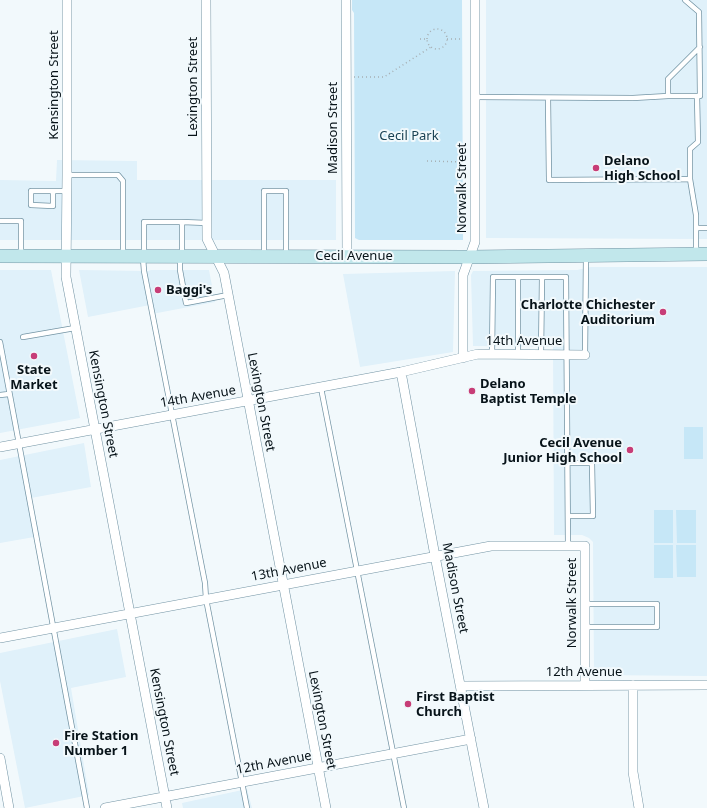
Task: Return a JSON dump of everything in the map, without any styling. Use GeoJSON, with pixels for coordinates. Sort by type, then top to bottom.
{"type":"FeatureCollection","features":[{"type":"Feature","properties":{"kind":"main road","name":"Cecil Avenue"},"geometry":{"type":"LineString","coordinates":[[0,256],[586,256],[701,254]]}},
{"type":"Feature","properties":{"kind":"street","name":"Kensington Street"},"geometry":{"type":"LineString","coordinates":[[67,0],[66,277],[167,808]]}},
{"type":"Feature","properties":{"kind":"street","name":"Lexington Street"},"geometry":{"type":"LineString","coordinates":[[206,0],[207,239],[224,273],[326,808]]}},
{"type":"Feature","properties":{"kind":"street","name":"Madison Street"},"geometry":{"type":"LineString","coordinates":[[346,0],[347,256]]}},
{"type":"Feature","properties":{"kind":"street","name":"Norwalk Street"},"geometry":{"type":"LineString","coordinates":[[463,358],[463,275],[475,242],[475,0]]}},
{"type":"Feature","properties":{"kind":"street","name":"14th Avenue"},"geometry":{"type":"LineString","coordinates":[[463,358],[478,354],[541,354],[566,350],[585,354]]}},
{"type":"Feature","properties":{"kind":"street"},"geometry":{"type":"LineString","coordinates":[[401,372],[463,358]]}},
{"type":"Feature","properties":{"kind":"street","name":"Madison Street"},"geometry":{"type":"LineString","coordinates":[[401,372],[484,808]]}},
{"type":"Feature","properties":{"kind":"street","name":"14th Avenue"},"geometry":{"type":"LineString","coordinates":[[0,447],[248,402],[401,372]]}},
{"type":"Feature","properties":{"kind":"street","name":"13th Avenue"},"geometry":{"type":"LineString","coordinates":[[0,638],[356,570],[491,546],[585,546]]}},
{"type":"Feature","properties":{"kind":"street","name":"Norwalk Street"},"geometry":{"type":"LineString","coordinates":[[585,546],[585,685]]}},
{"type":"Feature","properties":{"kind":"street"},"geometry":{"type":"LineString","coordinates":[[633,685],[633,772],[639,808]]}},
{"type":"Feature","properties":{"kind":"street","name":"12th Avenue"},"geometry":{"type":"LineString","coordinates":[[460,686],[707,685]]}},
{"type":"Feature","properties":{"kind":"street","name":"12th Avenue"},"geometry":{"type":"LineString","coordinates":[[105,808],[471,739]]}},
{"type":"Feature","properties":{"kind":"street"},"geometry":{"type":"LineString","coordinates":[[0,758],[9,808]]}},
{"type":"Feature","properties":{"kind":"lane"},"geometry":{"type":"LineString","coordinates":[[475,97],[632,98],[700,96],[699,12],[685,0]]}},
{"type":"Feature","properties":{"kind":"lane"},"geometry":{"type":"LineString","coordinates":[[668,96],[668,79],[700,47]]}},
{"type":"Feature","properties":{"kind":"lane"},"geometry":{"type":"LineString","coordinates":[[697,96],[698,142],[690,149],[690,179],[701,254]]}},
{"type":"Feature","properties":{"kind":"lane"},"geometry":{"type":"LineString","coordinates":[[548,98],[549,180],[690,179]]}},
{"type":"Feature","properties":{"kind":"lane"},"geometry":{"type":"LineString","coordinates":[[67,175],[118,175],[123,181],[123,256]]}},
{"type":"Feature","properties":{"kind":"lane"},"geometry":{"type":"LineString","coordinates":[[53,191],[53,206],[31,205],[31,191],[53,191],[67,191]]}},
{"type":"Feature","properties":{"kind":"lane"},"geometry":{"type":"LineString","coordinates":[[264,256],[264,191],[286,191],[286,256]]}},
{"type":"Feature","properties":{"kind":"lane"},"geometry":{"type":"LineString","coordinates":[[0,221],[21,221],[21,256]]}},
{"type":"Feature","properties":{"kind":"lane"},"geometry":{"type":"LineString","coordinates":[[207,222],[144,222],[143,268],[205,583],[206,599],[247,808]]}},
{"type":"Feature","properties":{"kind":"lane"},"geometry":{"type":"LineString","coordinates":[[182,222],[180,270],[186,303],[228,295]]}},
{"type":"Feature","properties":{"kind":"lane"},"geometry":{"type":"LineString","coordinates":[[696,228],[707,228]]}},
{"type":"Feature","properties":{"kind":"lane"},"geometry":{"type":"LineString","coordinates":[[585,354],[586,256]]}},
{"type":"Feature","properties":{"kind":"lane"},"geometry":{"type":"LineString","coordinates":[[492,354],[493,277],[566,277],[568,546]]}},
{"type":"Feature","properties":{"kind":"lane"},"geometry":{"type":"LineString","coordinates":[[518,277],[518,354]]}},
{"type":"Feature","properties":{"kind":"lane"},"geometry":{"type":"LineString","coordinates":[[541,354],[542,277]]}},
{"type":"Feature","properties":{"kind":"lane"},"geometry":{"type":"LineString","coordinates":[[23,337],[76,328]]}},
{"type":"Feature","properties":{"kind":"lane"},"geometry":{"type":"LineString","coordinates":[[0,342],[87,808]]}},
{"type":"Feature","properties":{"kind":"lane"},"geometry":{"type":"LineString","coordinates":[[321,388],[404,808]]}},
{"type":"Feature","properties":{"kind":"lane"},"geometry":{"type":"LineString","coordinates":[[0,395],[9,394]]}},
{"type":"Feature","properties":{"kind":"lane"},"geometry":{"type":"LineString","coordinates":[[567,463],[592,463],[593,516],[568,516]]}},
{"type":"Feature","properties":{"kind":"lane"},"geometry":{"type":"LineString","coordinates":[[585,604],[657,604],[657,627],[585,627]]}},
{"type":"Feature","properties":{"kind":"path"},"geometry":{"type":"LineString","coordinates":[[437,28],[443,30],[447,39],[442,48],[435,49],[427,43],[426,39],[428,33],[437,28]]}},
{"type":"Feature","properties":{"kind":"path"},"geometry":{"type":"LineString","coordinates":[[420,39],[426,39]]}},
{"type":"Feature","properties":{"kind":"path"},"geometry":{"type":"LineString","coordinates":[[447,39],[462,39]]}},
{"type":"Feature","properties":{"kind":"path"},"geometry":{"type":"LineString","coordinates":[[354,77],[384,77],[431,47]]}},
{"type":"Feature","properties":{"kind":"path"},"geometry":{"type":"LineString","coordinates":[[427,161],[463,162]]}},
{"type":"Feature","properties":{"kind":"shaded area","name":"Delano High School"},"geometry":{"type":"Polygon","coordinates":[[[486,0],[707,0],[707,239],[486,238],[486,0]]]}},
{"type":"Feature","properties":{"kind":"shaded area"},"geometry":{"type":"Polygon","coordinates":[[[57,160],[137,161],[137,180],[336,180],[336,240],[0,240],[0,180],[56,181],[57,160]]]}},
{"type":"Feature","properties":{"kind":"shaded area","name":"Cecil Avenue Junior High School"},"geometry":{"type":"Polygon","coordinates":[[[591,267],[707,267],[707,676],[594,675],[593,542],[589,538],[582,535],[554,535],[553,347],[473,346],[471,275],[473,271],[577,270],[591,267]]]}},
{"type":"Feature","properties":{"kind":"shaded area"},"geometry":{"type":"Polygon","coordinates":[[[0,270],[51,270],[80,418],[0,433],[0,270]]]}},
{"type":"Feature","properties":{"kind":"shaded area"},"geometry":{"type":"Polygon","coordinates":[[[79,270],[209,270],[215,302],[152,314],[150,305],[88,317],[79,270]]]}},
{"type":"Feature","properties":{"kind":"shaded area"},"geometry":{"type":"Polygon","coordinates":[[[455,271],[453,352],[360,367],[343,274],[455,271]]]}},
{"type":"Feature","properties":{"kind":"shaded area"},"geometry":{"type":"Polygon","coordinates":[[[84,443],[91,487],[31,498],[40,536],[0,543],[0,460],[84,443]]]}},
{"type":"Feature","properties":{"kind":"shaded area"},"geometry":{"type":"Polygon","coordinates":[[[117,629],[126,677],[71,688],[89,795],[25,808],[0,681],[0,653],[117,629]]]}},
{"type":"Feature","properties":{"kind":"shaded area"},"geometry":{"type":"Polygon","coordinates":[[[247,789],[252,808],[183,808],[182,803],[247,789]]]}},
{"type":"Feature","properties":{"kind":"green space","name":"Cecil Park"},"geometry":{"type":"Polygon","coordinates":[[[352,0],[462,0],[463,240],[359,240],[355,238],[354,13],[352,10],[352,0]]]}},
{"type":"Feature","properties":{"kind":"green space"},"geometry":{"type":"Polygon","coordinates":[[[684,427],[703,427],[703,459],[684,459],[684,427]]]}},
{"type":"Feature","properties":{"kind":"green space"},"geometry":{"type":"Polygon","coordinates":[[[654,510],[673,510],[673,543],[654,543],[654,510]]]}},
{"type":"Feature","properties":{"kind":"green space"},"geometry":{"type":"Polygon","coordinates":[[[676,510],[696,510],[696,543],[677,543],[676,510]]]}},
{"type":"Feature","properties":{"kind":"green space"},"geometry":{"type":"Polygon","coordinates":[[[654,545],[673,545],[673,578],[654,578],[654,545]]]}},
{"type":"Feature","properties":{"kind":"green space"},"geometry":{"type":"Polygon","coordinates":[[[676,545],[696,545],[696,577],[677,577],[676,545]]]}},
{"type":"Feature","properties":{"kind":"place","name":"Delano High School"},"geometry":{"type":"Point","coordinates":[596,168]}},
{"type":"Feature","properties":{"kind":"place","name":"Baggi's"},"geometry":{"type":"Point","coordinates":[158,290]}},
{"type":"Feature","properties":{"kind":"place","name":"Charlotte Chichester Auditorium"},"geometry":{"type":"Point","coordinates":[663,312]}},
{"type":"Feature","properties":{"kind":"place","name":"State Market"},"geometry":{"type":"Point","coordinates":[34,356]}},
{"type":"Feature","properties":{"kind":"place","name":"Delano Baptist Temple"},"geometry":{"type":"Point","coordinates":[472,391]}},
{"type":"Feature","properties":{"kind":"place","name":"Cecil Avenue Junior High School"},"geometry":{"type":"Point","coordinates":[630,450]}},
{"type":"Feature","properties":{"kind":"place","name":"First Baptist Church"},"geometry":{"type":"Point","coordinates":[408,704]}},
{"type":"Feature","properties":{"kind":"place","name":"Fire Station Number 1"},"geometry":{"type":"Point","coordinates":[56,743]}}]}
